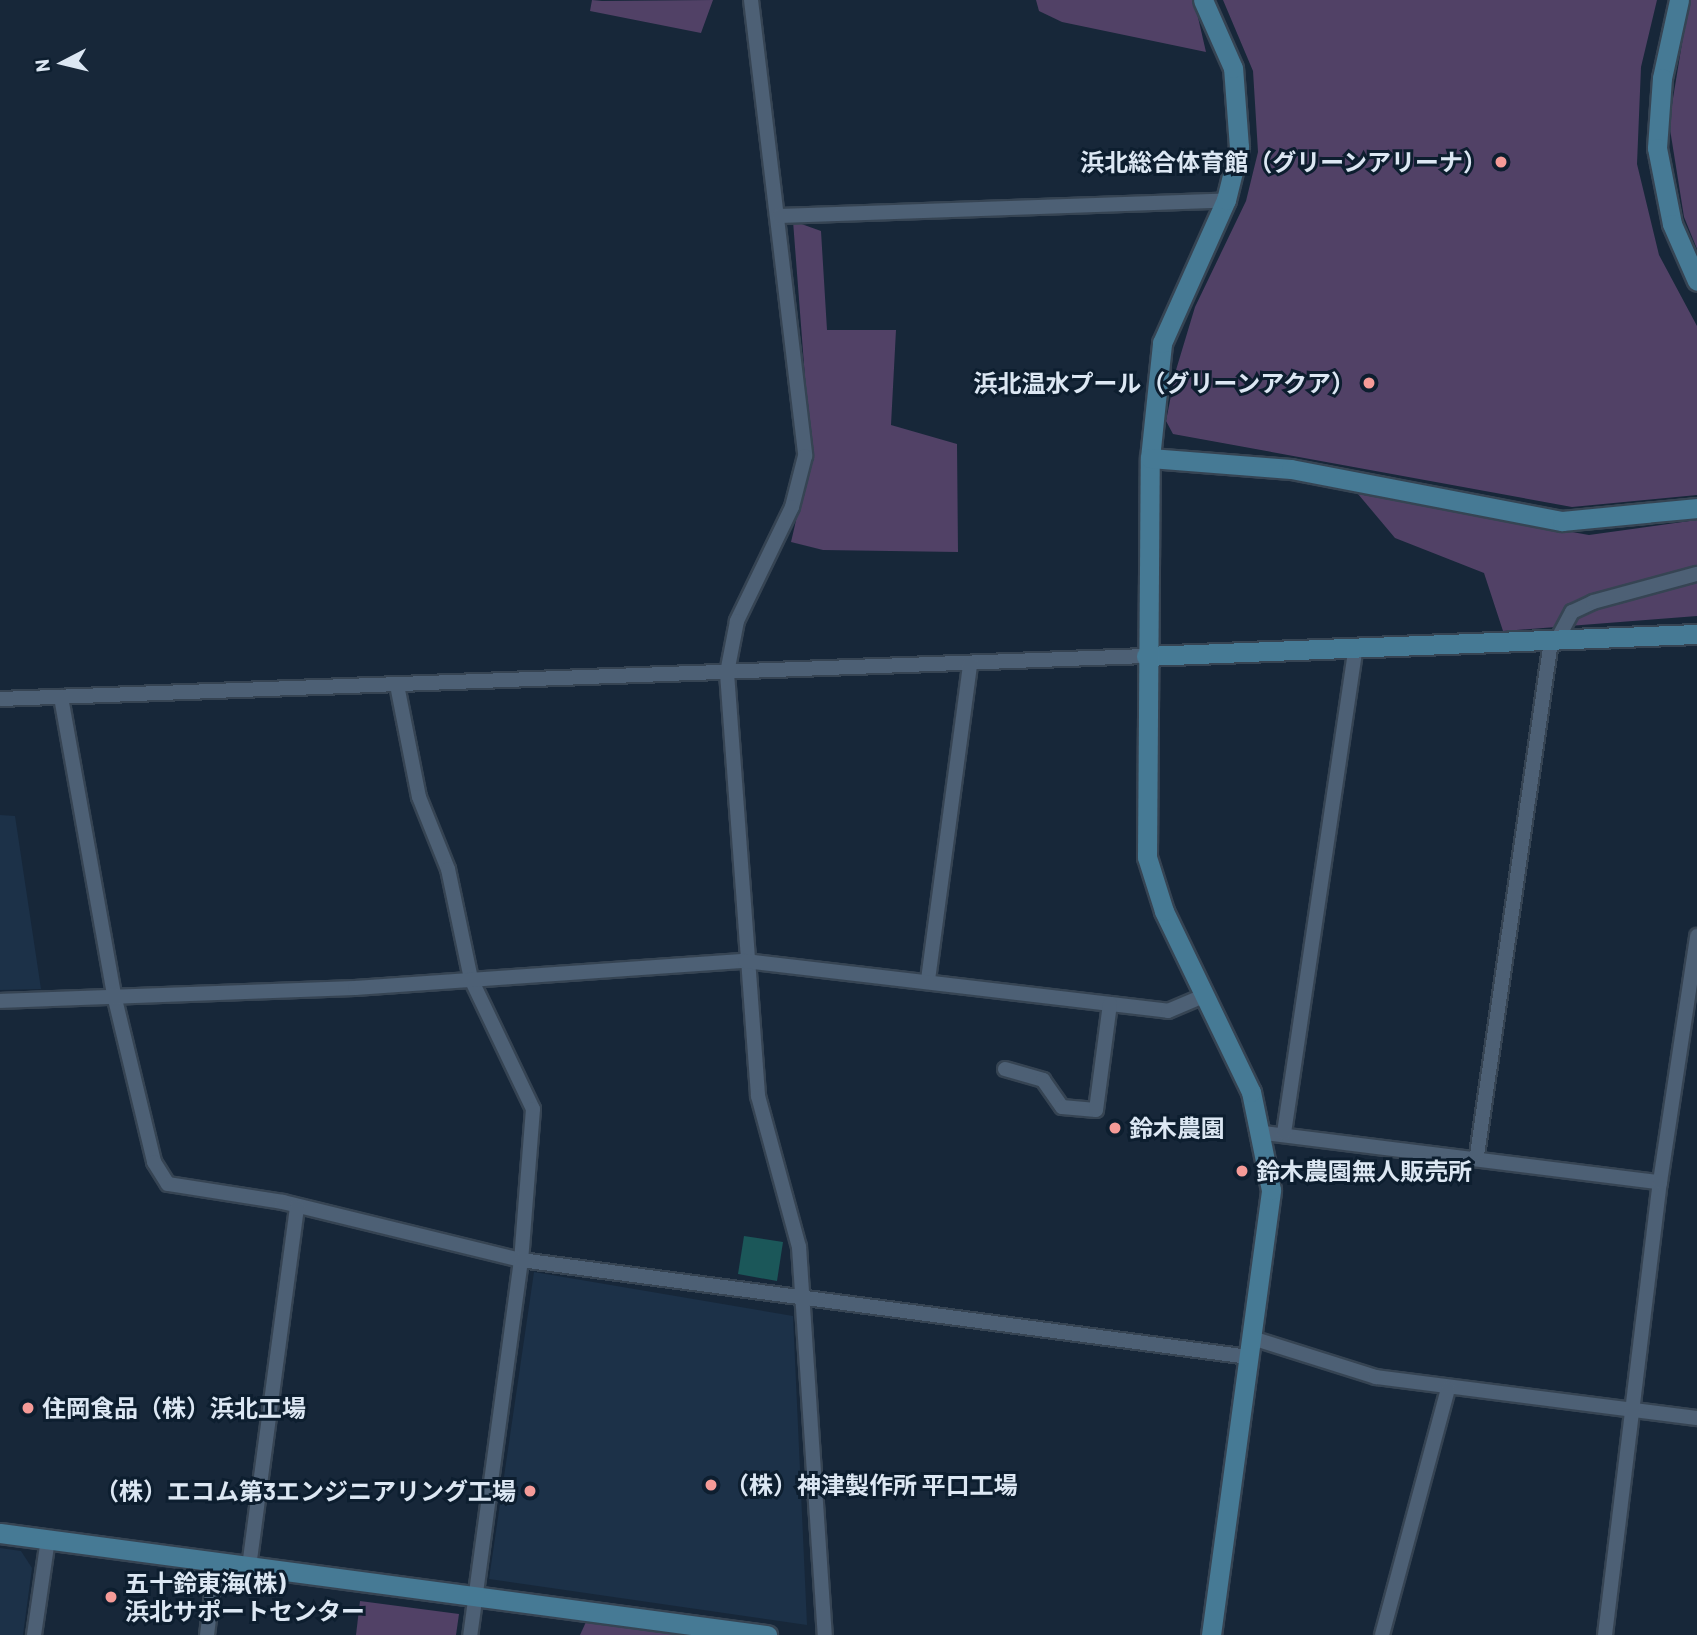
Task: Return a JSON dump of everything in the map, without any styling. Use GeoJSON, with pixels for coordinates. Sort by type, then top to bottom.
{"type":"FeatureCollection","features":[{"type":"Feature","properties":{"kind":"street"},"geometry":{"type":"LineString","coordinates":[[751,0],[779,216],[805,456],[792,507],[737,621],[726,673],[745,961],[758,1096],[799,1247],[805,1300],[825,1635]]}},
{"type":"Feature","properties":{"kind":"street"},"geometry":{"type":"LineString","coordinates":[[1203,0],[1229,51],[1240,108],[1240,147],[1226,200],[1162,343],[1150,458],[1146,656],[1147,857],[1205,996],[1248,1083],[1264,1133],[1270,1212],[1211,1635]]}},
{"type":"Feature","properties":{"kind":"street"},"geometry":{"type":"LineString","coordinates":[[1679,0],[1662,79],[1657,148],[1672,224],[1697,281]]}},
{"type":"Feature","properties":{"kind":"street"},"geometry":{"type":"LineString","coordinates":[[779,216],[1226,200]]}},
{"type":"Feature","properties":{"kind":"street"},"geometry":{"type":"LineString","coordinates":[[1150,458],[1291,469],[1562,521],[1697,508]]}},
{"type":"Feature","properties":{"kind":"street"},"geometry":{"type":"LineString","coordinates":[[1477,1154],[1554,640],[1572,612],[1592,602],[1697,574]]}},
{"type":"Feature","properties":{"kind":"street"},"geometry":{"type":"LineString","coordinates":[[0,699],[1146,656],[1355,652],[1697,634]]}},
{"type":"Feature","properties":{"kind":"street"},"geometry":{"type":"LineString","coordinates":[[1284,1133],[1355,652]]}},
{"type":"Feature","properties":{"kind":"street"},"geometry":{"type":"LineString","coordinates":[[928,980],[970,664]]}},
{"type":"Feature","properties":{"kind":"street"},"geometry":{"type":"LineString","coordinates":[[397,685],[419,797],[449,869],[471,979],[533,1109],[521,1260],[470,1635]]}},
{"type":"Feature","properties":{"kind":"street"},"geometry":{"type":"LineString","coordinates":[[61,697],[115,999],[161,1177],[172,1186],[298,1207],[521,1260],[805,1300],[1251,1348],[1327,1367],[1448,1390],[1697,1418]]}},
{"type":"Feature","properties":{"kind":"street"},"geometry":{"type":"LineString","coordinates":[[1605,1635],[1660,1182],[1697,936]]}},
{"type":"Feature","properties":{"kind":"street"},"geometry":{"type":"LineString","coordinates":[[0,1001],[115,999],[745,961],[928,980],[1175,1011],[1205,996]]}},
{"type":"Feature","properties":{"kind":"street"},"geometry":{"type":"LineString","coordinates":[[1005,1069],[1043,1080],[1062,1107],[1096,1110],[1110,1004]]}},
{"type":"Feature","properties":{"kind":"street"},"geometry":{"type":"LineString","coordinates":[[1264,1133],[1477,1154],[1660,1182]]}},
{"type":"Feature","properties":{"kind":"street"},"geometry":{"type":"LineString","coordinates":[[249,1567],[298,1207]]}},
{"type":"Feature","properties":{"kind":"street"},"geometry":{"type":"LineString","coordinates":[[1382,1635],[1448,1390]]}},
{"type":"Feature","properties":{"kind":"street"},"geometry":{"type":"LineString","coordinates":[[0,1533],[475,1596],[710,1631],[767,1635]]}},
{"type":"Feature","properties":{"kind":"street"},"geometry":{"type":"LineString","coordinates":[[34,1635],[48,1539]]}},
{"type":"Feature","properties":{"kind":"street"},"geometry":{"type":"LineString","coordinates":[[207,1635],[216,1563]]}},
{"type":"Feature","properties":{"kind":"shaded area"},"geometry":{"type":"Polygon","coordinates":[[[592,0],[713,0],[701,33],[590,11],[592,0]]]}},
{"type":"Feature","properties":{"kind":"shaded area"},"geometry":{"type":"Polygon","coordinates":[[[1036,0],[1194,0],[1206,52],[1062,22],[1039,11],[1036,0]]]}},
{"type":"Feature","properties":{"kind":"shaded area"},"geometry":{"type":"Polygon","coordinates":[[[1223,0],[1657,0],[1641,67],[1637,164],[1659,255],[1697,326],[1697,495],[1572,507],[1173,434],[1166,421],[1176,370],[1195,307],[1246,201],[1258,152],[1253,71],[1223,0]]]}},
{"type":"Feature","properties":{"kind":"shaded area"},"geometry":{"type":"Polygon","coordinates":[[[1689,0],[1697,0],[1697,249],[1684,217],[1669,123],[1689,0]]]}},
{"type":"Feature","properties":{"kind":"shaded area"},"geometry":{"type":"Polygon","coordinates":[[[793,221],[821,231],[827,330],[896,330],[891,425],[957,444],[958,552],[823,550],[791,542],[811,456],[793,221]]]}},
{"type":"Feature","properties":{"kind":"shaded area"},"geometry":{"type":"Polygon","coordinates":[[[1358,494],[1589,535],[1697,520],[1697,616],[1503,631],[1484,573],[1395,538],[1358,494]]]}},
{"type":"Feature","properties":{"kind":"shaded area"},"geometry":{"type":"Polygon","coordinates":[[[0,815],[15,816],[41,989],[0,990],[0,815]]]}},
{"type":"Feature","properties":{"kind":"shaded area"},"geometry":{"type":"Polygon","coordinates":[[[744,1236],[783,1242],[777,1281],[738,1274],[744,1236]]]}},
{"type":"Feature","properties":{"kind":"shaded area"},"geometry":{"type":"Polygon","coordinates":[[[534,1272],[793,1316],[807,1625],[489,1579],[534,1272]]]}},
{"type":"Feature","properties":{"kind":"shaded area"},"geometry":{"type":"Polygon","coordinates":[[[0,1548],[21,1551],[32,1568],[23,1635],[0,1635],[0,1548]]]}},
{"type":"Feature","properties":{"kind":"shaded area"},"geometry":{"type":"Polygon","coordinates":[[[360,1601],[459,1614],[456,1635],[356,1635],[360,1601]]]}},
{"type":"Feature","properties":{"kind":"shaded area"},"geometry":{"type":"Polygon","coordinates":[[[591,1611],[693,1635],[580,1635],[591,1611]]]}},
{"type":"Feature","properties":{"kind":"place","name":"浜北総合体育館（グリーンアリーナ）"},"geometry":{"type":"Point","coordinates":[1501,162]}},
{"type":"Feature","properties":{"kind":"place","name":"浜北温水プール（グリーンアクア）"},"geometry":{"type":"Point","coordinates":[1369,383]}},
{"type":"Feature","properties":{"kind":"place","name":"鈴木農園"},"geometry":{"type":"Point","coordinates":[1115,1128]}},
{"type":"Feature","properties":{"kind":"place","name":"鈴木農園無人販売所"},"geometry":{"type":"Point","coordinates":[1242,1171]}},
{"type":"Feature","properties":{"kind":"place","name":"住岡食品（株）浜北工場"},"geometry":{"type":"Point","coordinates":[28,1408]}},
{"type":"Feature","properties":{"kind":"place","name":"（株）神津製作所 平口工場"},"geometry":{"type":"Point","coordinates":[711,1485]}},
{"type":"Feature","properties":{"kind":"place","name":"（株）エコム第3エンジニアリング工場"},"geometry":{"type":"Point","coordinates":[530,1491]}},
{"type":"Feature","properties":{"kind":"place","name":"五十鈴東海(株) 浜北サポートセンター"},"geometry":{"type":"Point","coordinates":[111,1597]}}]}
